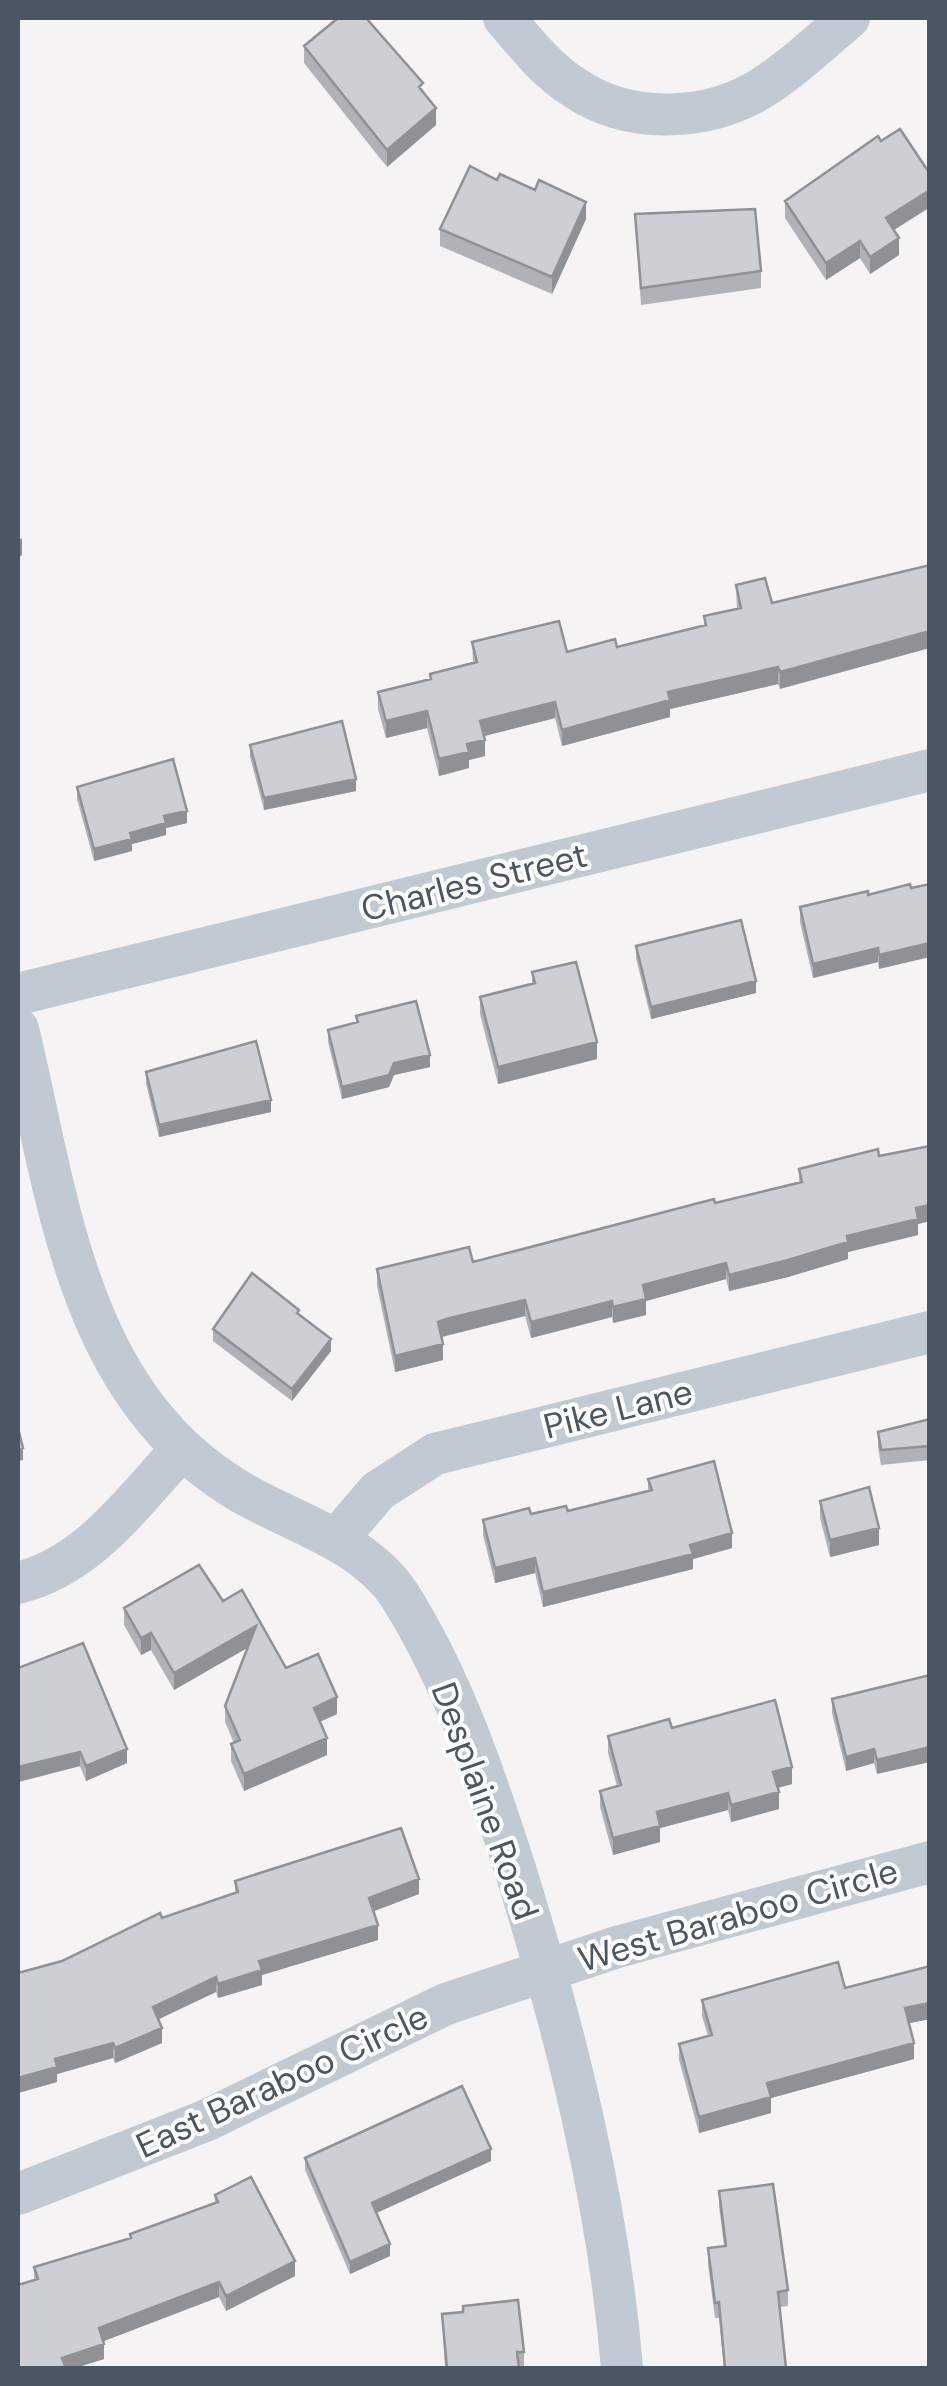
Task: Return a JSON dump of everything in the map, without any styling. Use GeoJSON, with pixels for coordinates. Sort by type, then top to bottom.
{"type":"FeatureCollection","features":[{"type":"Feature","properties":{"kind":"street"},"geometry":{"type":"LineString","coordinates":[[504,18],[542,62],[576,90],[610,106],[646,114],[690,114],[726,106],[765,87],[849,18]]}},
{"type":"Feature","properties":{"kind":"street","name":"Charles Street"},"geometry":{"type":"LineString","coordinates":[[18,994],[930,770]]}},
{"type":"Feature","properties":{"kind":"street","name":"Desplaine Road"},"geometry":{"type":"LineString","coordinates":[[18,1029],[82,1290],[96,1327],[137,1399],[182,1448],[233,1488],[336,1540],[398,1594],[464,1724],[546,1970],[596,2185],[622,2368]]}},
{"type":"Feature","properties":{"kind":"street","name":"Pike Lane"},"geometry":{"type":"LineString","coordinates":[[336,1540],[378,1491],[435,1454],[930,1332]]}},
{"type":"Feature","properties":{"kind":"street"},"geometry":{"type":"LineString","coordinates":[[18,1583],[42,1577],[94,1544],[182,1448]]}},
{"type":"Feature","properties":{"kind":"street","name":"West Baraboo Circle"},"geometry":{"type":"LineString","coordinates":[[546,1970],[930,1862]]}},
{"type":"Feature","properties":{"kind":"street","name":"East Baraboo Circle"},"geometry":{"type":"LineString","coordinates":[[18,2194],[204,2121],[446,2004],[546,1970]]}},
{"type":"Feature","properties":{"kind":"building"},"geometry":{"type":"Polygon","coordinates":[[[338,18],[366,18],[423,83],[419,87],[436,108],[387,150],[304,46],[338,18]]]}},
{"type":"Feature","properties":{"kind":"building"},"geometry":{"type":"Polygon","coordinates":[[[900,129],[930,174],[930,190],[886,218],[899,238],[870,257],[860,241],[826,263],[785,201],[878,136],[881,141],[900,129]]]}},
{"type":"Feature","properties":{"kind":"building"},"geometry":{"type":"Polygon","coordinates":[[[470,166],[497,180],[500,174],[535,190],[539,180],[586,202],[552,277],[440,229],[470,166]]]}},
{"type":"Feature","properties":{"kind":"building"},"geometry":{"type":"Polygon","coordinates":[[[755,209],[761,271],[641,288],[635,214],[755,209]]]}},
{"type":"Feature","properties":{"kind":"building"},"geometry":{"type":"Polygon","coordinates":[[[930,565],[930,631],[780,672],[778,667],[668,692],[670,700],[562,730],[555,702],[480,721],[485,740],[467,744],[469,752],[439,759],[427,711],[386,721],[378,692],[477,662],[472,642],[559,621],[567,652],[615,639],[617,647],[706,625],[704,616],[741,608],[736,585],[765,578],[772,603],[930,565]]]}},
{"type":"Feature","properties":{"kind":"building"},"geometry":{"type":"Polygon","coordinates":[[[342,721],[356,779],[264,798],[250,745],[342,721]]]}},
{"type":"Feature","properties":{"kind":"building"},"geometry":{"type":"Polygon","coordinates":[[[173,759],[187,811],[164,816],[166,823],[130,833],[132,839],[94,849],[77,787],[173,759]]]}},
{"type":"Feature","properties":{"kind":"building"},"geometry":{"type":"Polygon","coordinates":[[[910,884],[911,888],[930,884],[930,943],[879,955],[878,948],[813,964],[800,907],[910,884]]]}},
{"type":"Feature","properties":{"kind":"building"},"geometry":{"type":"Polygon","coordinates":[[[741,920],[756,981],[651,1007],[636,946],[741,920]]]}},
{"type":"Feature","properties":{"kind":"building"},"geometry":{"type":"Polygon","coordinates":[[[576,962],[597,1042],[498,1067],[480,997],[535,983],[532,972],[576,962]]]}},
{"type":"Feature","properties":{"kind":"building"},"geometry":{"type":"Polygon","coordinates":[[[416,1001],[430,1055],[394,1063],[389,1075],[342,1087],[328,1030],[358,1022],[356,1016],[416,1001]]]}},
{"type":"Feature","properties":{"kind":"building"},"geometry":{"type":"Polygon","coordinates":[[[256,1041],[271,1100],[159,1125],[146,1072],[256,1041]]]}},
{"type":"Feature","properties":{"kind":"building"},"geometry":{"type":"Polygon","coordinates":[[[930,1146],[930,1205],[916,1208],[918,1219],[847,1236],[848,1242],[729,1275],[726,1263],[643,1285],[646,1299],[613,1307],[612,1301],[531,1322],[525,1300],[446,1319],[438,1322],[443,1344],[395,1356],[377,1269],[469,1247],[473,1262],[714,1199],[715,1203],[802,1182],[799,1169],[878,1149],[879,1156],[930,1146]]]}},
{"type":"Feature","properties":{"kind":"building"},"geometry":{"type":"Polygon","coordinates":[[[252,1273],[331,1339],[292,1389],[213,1329],[252,1273]]]}},
{"type":"Feature","properties":{"kind":"building"},"geometry":{"type":"Polygon","coordinates":[[[930,1419],[930,1446],[881,1450],[878,1432],[930,1419]]]}},
{"type":"Feature","properties":{"kind":"building"},"geometry":{"type":"Polygon","coordinates":[[[714,1461],[732,1533],[690,1545],[693,1554],[543,1592],[535,1558],[495,1568],[483,1520],[529,1508],[531,1514],[566,1506],[568,1511],[652,1490],[648,1479],[714,1461]]]}},
{"type":"Feature","properties":{"kind":"building"},"geometry":{"type":"Polygon","coordinates":[[[869,1487],[879,1528],[830,1540],[820,1501],[869,1487]]]}},
{"type":"Feature","properties":{"kind":"building"},"geometry":{"type":"Polygon","coordinates":[[[199,1565],[223,1601],[242,1590],[286,1668],[318,1654],[337,1697],[314,1708],[327,1738],[244,1774],[231,1744],[240,1740],[225,1706],[256,1626],[174,1673],[151,1633],[141,1638],[124,1608],[199,1565]]]}},
{"type":"Feature","properties":{"kind":"building"},"geometry":{"type":"Polygon","coordinates":[[[83,1643],[127,1749],[86,1766],[80,1752],[18,1767],[18,1668],[83,1643]]]}},
{"type":"Feature","properties":{"kind":"building"},"geometry":{"type":"Polygon","coordinates":[[[930,1675],[930,1747],[877,1760],[874,1749],[846,1757],[832,1699],[930,1675]]]}},
{"type":"Feature","properties":{"kind":"building"},"geometry":{"type":"Polygon","coordinates":[[[775,1700],[792,1767],[773,1772],[779,1792],[731,1805],[728,1793],[657,1812],[660,1826],[613,1838],[600,1791],[621,1785],[608,1736],[669,1719],[672,1728],[775,1700]]]}},
{"type":"Feature","properties":{"kind":"building"},"geometry":{"type":"Polygon","coordinates":[[[401,1828],[419,1879],[369,1898],[378,1925],[259,1961],[262,1970],[218,1984],[216,1977],[153,2007],[162,2028],[115,2048],[113,2043],[55,2059],[57,2067],[18,2078],[18,1973],[62,1961],[160,1913],[162,1918],[238,1892],[235,1881],[401,1828]]]}},
{"type":"Feature","properties":{"kind":"building"},"geometry":{"type":"Polygon","coordinates":[[[838,1962],[845,1988],[930,1966],[930,2003],[905,2008],[914,2043],[767,2083],[771,2097],[699,2117],[679,2044],[712,2035],[702,2000],[838,1962]]]}},
{"type":"Feature","properties":{"kind":"building"},"geometry":{"type":"Polygon","coordinates":[[[462,2086],[491,2149],[372,2203],[390,2244],[350,2262],[305,2158],[462,2086]]]}},
{"type":"Feature","properties":{"kind":"building"},"geometry":{"type":"Polygon","coordinates":[[[251,2177],[295,2261],[226,2296],[219,2282],[99,2328],[104,2344],[62,2358],[66,2368],[18,2368],[18,2285],[38,2279],[34,2267],[131,2238],[130,2234],[218,2202],[215,2195],[251,2177]]]}},
{"type":"Feature","properties":{"kind":"building"},"geometry":{"type":"Polygon","coordinates":[[[773,2184],[788,2290],[778,2292],[786,2368],[725,2368],[719,2302],[715,2303],[708,2248],[726,2246],[719,2191],[773,2184]]]}},
{"type":"Feature","properties":{"kind":"building"},"geometry":{"type":"Polygon","coordinates":[[[518,2300],[524,2352],[517,2352],[519,2368],[447,2368],[442,2314],[463,2312],[463,2306],[518,2300]]]}}]}
